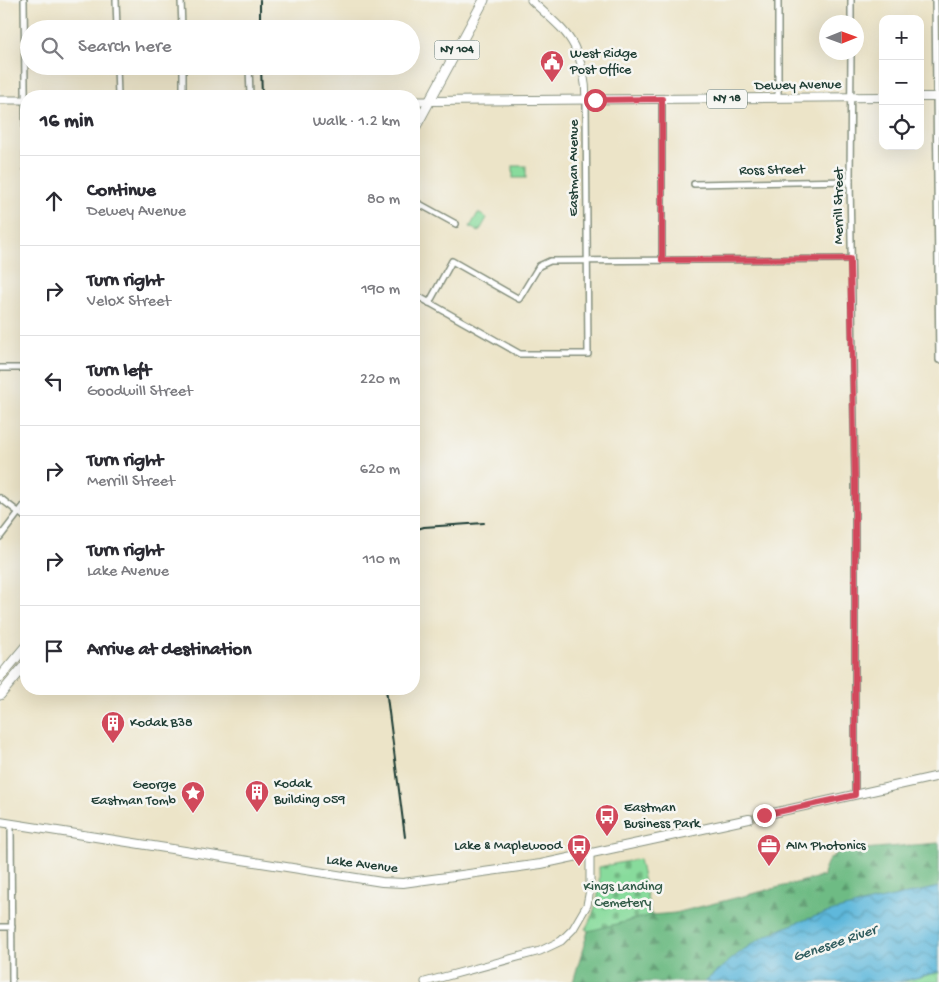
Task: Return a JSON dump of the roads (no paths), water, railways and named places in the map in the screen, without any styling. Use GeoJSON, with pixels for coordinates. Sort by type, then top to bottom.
{"type":"FeatureCollection","features":[{"type":"Feature","properties":{"kind":"highway","name":"NY 104"},"geometry":{"type":"LineString","coordinates":[[420,119],[484,0]]}},
{"type":"Feature","properties":{"kind":"highway"},"geometry":{"type":"LineString","coordinates":[[0,677],[20,653]]}},
{"type":"Feature","properties":{"kind":"highway"},"geometry":{"type":"LineString","coordinates":[[0,695],[20,671]]}},
{"type":"Feature","properties":{"kind":"main road"},"geometry":{"type":"LineString","coordinates":[[924,97],[937,97]]}},
{"type":"Feature","properties":{"kind":"main road","name":"Dewey Avenue"},"geometry":{"type":"LineString","coordinates":[[430,101],[879,98]]}},
{"type":"Feature","properties":{"kind":"main road"},"geometry":{"type":"LineString","coordinates":[[764,815],[939,776]]}},
{"type":"Feature","properties":{"kind":"main road","name":"Lake Avenue"},"geometry":{"type":"LineString","coordinates":[[0,822],[393,883],[420,882],[520,867],[749,819]]}},
{"type":"Feature","properties":{"kind":"street"},"geometry":{"type":"LineString","coordinates":[[24,0],[24,20]]}},
{"type":"Feature","properties":{"kind":"street"},"geometry":{"type":"LineString","coordinates":[[116,0],[117,20]]}},
{"type":"Feature","properties":{"kind":"street"},"geometry":{"type":"LineString","coordinates":[[182,0],[182,20]]}},
{"type":"Feature","properties":{"kind":"street","name":"Eastman Avenue"},"geometry":{"type":"LineString","coordinates":[[429,302],[520,354],[588,354],[586,86],[574,45],[530,0]]}},
{"type":"Feature","properties":{"kind":"street"},"geometry":{"type":"LineString","coordinates":[[778,0],[778,98]]}},
{"type":"Feature","properties":{"kind":"street"},"geometry":{"type":"LineString","coordinates":[[851,0],[851,15]]}},
{"type":"Feature","properties":{"kind":"street"},"geometry":{"type":"LineString","coordinates":[[935,0],[939,360]]}},
{"type":"Feature","properties":{"kind":"street","name":"Merrill Street"},"geometry":{"type":"LineString","coordinates":[[851,60],[850,259],[855,482],[855,795]]}},
{"type":"Feature","properties":{"kind":"street"},"geometry":{"type":"LineString","coordinates":[[26,75],[26,90]]}},
{"type":"Feature","properties":{"kind":"street"},"geometry":{"type":"LineString","coordinates":[[117,75],[118,90]]}},
{"type":"Feature","properties":{"kind":"street"},"geometry":{"type":"LineString","coordinates":[[183,75],[183,90]]}},
{"type":"Feature","properties":{"kind":"street"},"geometry":{"type":"LineString","coordinates":[[249,75],[250,90]]}},
{"type":"Feature","properties":{"kind":"street"},"geometry":{"type":"LineString","coordinates":[[662,99],[662,260]]}},
{"type":"Feature","properties":{"kind":"street"},"geometry":{"type":"LineString","coordinates":[[0,100],[20,100]]}},
{"type":"Feature","properties":{"kind":"street","name":"Dewey Avenue"},"geometry":{"type":"LineString","coordinates":[[420,100],[430,101]]}},
{"type":"Feature","properties":{"kind":"street","name":"Ross Street"},"geometry":{"type":"LineString","coordinates":[[694,184],[850,181]]}},
{"type":"Feature","properties":{"kind":"street"},"geometry":{"type":"LineString","coordinates":[[420,204],[456,224]]}},
{"type":"Feature","properties":{"kind":"street"},"geometry":{"type":"LineString","coordinates":[[420,297],[429,302],[452,261],[519,299],[535,271],[544,262],[550,261],[850,259]]}},
{"type":"Feature","properties":{"kind":"street"},"geometry":{"type":"LineString","coordinates":[[0,368],[20,368]]}},
{"type":"Feature","properties":{"kind":"street"},"geometry":{"type":"LineString","coordinates":[[0,498],[19,512],[0,537]]}},
{"type":"Feature","properties":{"kind":"street"},"geometry":{"type":"LineString","coordinates":[[11,824],[12,982]]}},
{"type":"Feature","properties":{"kind":"street"},"geometry":{"type":"LineString","coordinates":[[425,982],[540,952],[561,941],[573,929],[587,905],[590,890],[590,853]]}},
{"type":"Feature","properties":{"kind":"street"},"geometry":{"type":"LineString","coordinates":[[0,928],[12,927]]}},
{"type":"Feature","properties":{"kind":"water","name":"Genesee River"},"geometry":{"type":"Polygon","coordinates":[[[939,887],[939,972],[900,982],[704,982],[744,949],[801,921],[847,908],[939,887]]]}},
{"type":"Feature","properties":{"kind":"tunnel"},"geometry":{"type":"LineString","coordinates":[[749,819],[764,815]]}},
{"type":"Feature","properties":{"kind":"railway"},"geometry":{"type":"LineString","coordinates":[[260,0],[260,20]]}},
{"type":"Feature","properties":{"kind":"railway"},"geometry":{"type":"LineString","coordinates":[[261,75],[262,90]]}},
{"type":"Feature","properties":{"kind":"railway"},"geometry":{"type":"LineString","coordinates":[[420,528],[484,523]]}},
{"type":"Feature","properties":{"kind":"railway"},"geometry":{"type":"LineString","coordinates":[[387,695],[405,837]]}},
{"type":"Feature","properties":{"kind":"place","name":"West Ridge Post Office"},"geometry":{"type":"Point","coordinates":[552,83]}},
{"type":"Feature","properties":{"kind":"place","name":"Kodak B38"},"geometry":{"type":"Point","coordinates":[113,744]}},
{"type":"Feature","properties":{"kind":"place","name":"Kodak Building 059"},"geometry":{"type":"Point","coordinates":[257,813]}},
{"type":"Feature","properties":{"kind":"place","name":"George Eastman Tomb"},"geometry":{"type":"Point","coordinates":[193,814]}},
{"type":"Feature","properties":{"kind":"place","name":"Eastman Business Park"},"geometry":{"type":"Point","coordinates":[607,837]}},
{"type":"Feature","properties":{"kind":"place","name":"Lake & Maplewood"},"geometry":{"type":"Point","coordinates":[579,867]}},
{"type":"Feature","properties":{"kind":"place","name":"AIM Photonics"},"geometry":{"type":"Point","coordinates":[769,867]}},
{"type":"Feature","properties":{"kind":"park label","name":"Kings Landing Cemetery"},"geometry":{"type":"Point","coordinates":[623,896]}}]}
